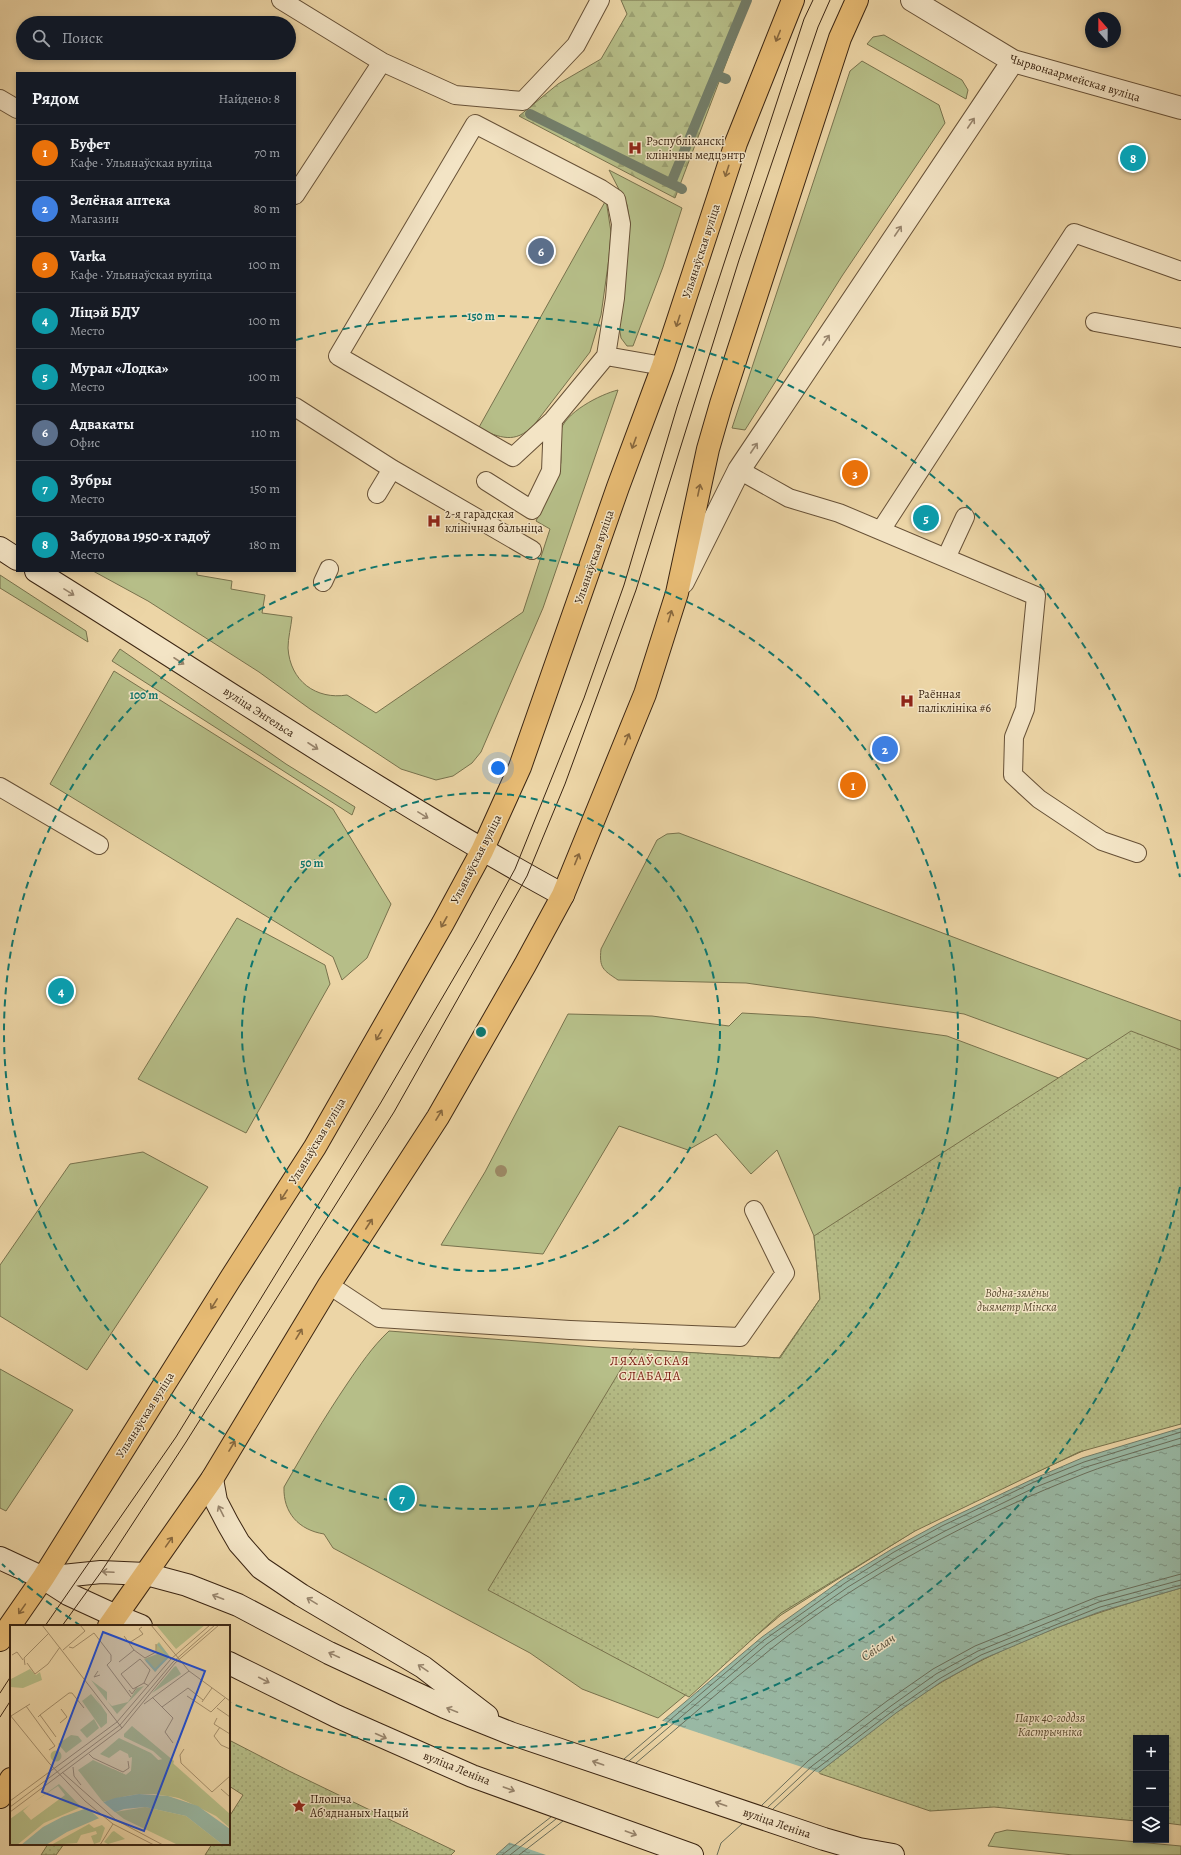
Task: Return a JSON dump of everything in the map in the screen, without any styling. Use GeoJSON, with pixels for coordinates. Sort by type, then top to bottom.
{"type":"FeatureCollection","features":[{"type":"Feature","properties":{"kind":"main road","name":"Ульянаўская вуліца"},"geometry":{"type":"LineString","coordinates":[[10,1625],[43,1578],[229,1280],[315,1147],[440,930],[482,851],[520,767],[618,487],[663,366],[736,143],[793,0]]}},
{"type":"Feature","properties":{"kind":"main road"},"geometry":{"type":"LineString","coordinates":[[113,1621],[212,1479],[329,1285],[438,1116],[525,966],[563,895],[645,694],[677,593],[710,441],[840,38],[857,0]]}},
{"type":"Feature","properties":{"kind":"main road","name":"Чырвонаармейская вуліца"},"geometry":{"type":"LineString","coordinates":[[912,0],[1013,61],[1181,108]]}},
{"type":"Feature","properties":{"kind":"main road"},"geometry":{"type":"LineString","coordinates":[[677,593],[739,470],[1013,61]]}},
{"type":"Feature","properties":{"kind":"main road"},"geometry":{"type":"LineString","coordinates":[[0,548],[16,558]]}},
{"type":"Feature","properties":{"kind":"main road","name":"вуліца Энгельса"},"geometry":{"type":"LineString","coordinates":[[38,572],[384,792],[482,851],[563,895]]}},
{"type":"Feature","properties":{"kind":"main road"},"geometry":{"type":"LineString","coordinates":[[212,1479],[216,1501],[228,1524],[239,1543],[262,1568],[302,1595],[423,1667],[519,1736]]}},
{"type":"Feature","properties":{"kind":"main road"},"geometry":{"type":"LineString","coordinates":[[0,1558],[43,1578],[113,1621],[135,1625]]}},
{"type":"Feature","properties":{"kind":"main road","name":"вуліца Леніна"},"geometry":{"type":"LineString","coordinates":[[43,1578],[101,1572],[146,1574],[187,1585],[238,1605],[337,1656],[445,1707],[519,1736],[824,1839],[859,1849],[893,1855]]}},
{"type":"Feature","properties":{"kind":"main road","name":"Ульянаўская вуліца"},"geometry":{"type":"LineString","coordinates":[[0,1640],[10,1626]]}},
{"type":"Feature","properties":{"kind":"main road","name":"вуліца Леніна"},"geometry":{"type":"LineString","coordinates":[[230,1663],[336,1716],[472,1776],[692,1855]]}},
{"type":"Feature","properties":{"kind":"main road"},"geometry":{"type":"LineString","coordinates":[[0,1797],[10,1781]]}},
{"type":"Feature","properties":{"kind":"lane"},"geometry":{"type":"LineString","coordinates":[[281,0],[302,5],[382,62],[455,95],[523,101],[576,45],[600,0]]}},
{"type":"Feature","properties":{"kind":"lane"},"geometry":{"type":"LineString","coordinates":[[296,193],[382,62]]}},
{"type":"Feature","properties":{"kind":"lane"},"geometry":{"type":"LineString","coordinates":[[0,99],[16,108]]}},
{"type":"Feature","properties":{"kind":"lane"},"geometry":{"type":"LineString","coordinates":[[475,124],[602,189],[616,199],[622,224],[615,298],[606,356],[553,420],[513,457],[338,356],[475,124]]}},
{"type":"Feature","properties":{"kind":"lane"},"geometry":{"type":"LineString","coordinates":[[881,530],[1074,233],[1181,271]]}},
{"type":"Feature","properties":{"kind":"lane"},"geometry":{"type":"LineString","coordinates":[[1095,322],[1181,338]]}},
{"type":"Feature","properties":{"kind":"lane"},"geometry":{"type":"LineString","coordinates":[[606,356],[663,366]]}},
{"type":"Feature","properties":{"kind":"lane"},"geometry":{"type":"LineString","coordinates":[[296,408],[392,469],[532,550]]}},
{"type":"Feature","properties":{"kind":"lane"},"geometry":{"type":"LineString","coordinates":[[486,481],[532,510],[551,471],[553,420]]}},
{"type":"Feature","properties":{"kind":"lane"},"geometry":{"type":"LineString","coordinates":[[377,494],[392,469]]}},
{"type":"Feature","properties":{"kind":"lane"},"geometry":{"type":"LineString","coordinates":[[739,470],[789,498],[839,513],[1036,596],[1025,709],[1014,737],[1013,775],[1039,799],[1102,841],[1137,853]]}},
{"type":"Feature","properties":{"kind":"lane"},"geometry":{"type":"LineString","coordinates":[[946,558],[965,517]]}},
{"type":"Feature","properties":{"kind":"lane"},"geometry":{"type":"LineString","coordinates":[[0,787],[99,845]]}},
{"type":"Feature","properties":{"kind":"lane"},"geometry":{"type":"LineString","coordinates":[[329,1285],[379,1318],[570,1330],[740,1337],[785,1273],[754,1210]]}},
{"type":"Feature","properties":{"kind":"green space"},"geometry":{"type":"Polygon","coordinates":[[[621,0],[750,0],[675,198],[519,116],[558,84],[601,59],[627,14],[621,0]]]}},
{"type":"Feature","properties":{"kind":"green space"},"geometry":{"type":"Polygon","coordinates":[[[884,35],[962,80],[968,90],[966,99],[867,44],[873,37],[884,35]]]}},
{"type":"Feature","properties":{"kind":"green space"},"geometry":{"type":"Polygon","coordinates":[[[862,61],[939,105],[945,123],[842,276],[745,430],[732,428],[850,71],[862,61]]]}},
{"type":"Feature","properties":{"kind":"green space"},"geometry":{"type":"Polygon","coordinates":[[[609,170],[682,208],[663,267],[633,346],[627,346],[621,338],[619,326],[623,301],[630,223],[627,205],[609,170]]]}},
{"type":"Feature","properties":{"kind":"green space"},"geometry":{"type":"Polygon","coordinates":[[[606,200],[611,232],[609,258],[601,315],[590,352],[534,425],[527,431],[520,435],[507,438],[478,429],[606,200]]]}},
{"type":"Feature","properties":{"kind":"green space"},"geometry":{"type":"Polygon","coordinates":[[[618,390],[543,608],[481,752],[472,763],[453,776],[436,780],[401,769],[310,709],[259,672],[148,601],[95,572],[197,572],[197,575],[232,581],[231,589],[265,595],[262,613],[292,617],[288,648],[290,660],[299,679],[315,691],[336,696],[347,695],[376,713],[523,612],[550,529],[536,521],[560,467],[560,433],[568,418],[575,412],[593,400],[618,390]]]}},
{"type":"Feature","properties":{"kind":"green space"},"geometry":{"type":"Polygon","coordinates":[[[0,575],[86,631],[88,642],[0,588],[0,575]]]}},
{"type":"Feature","properties":{"kind":"green space"},"geometry":{"type":"Polygon","coordinates":[[[120,649],[286,764],[355,807],[352,815],[112,661],[120,649]]]}},
{"type":"Feature","properties":{"kind":"green space"},"geometry":{"type":"Polygon","coordinates":[[[114,671],[333,809],[391,904],[367,958],[342,980],[333,957],[50,784],[114,671]]]}},
{"type":"Feature","properties":{"kind":"green space"},"geometry":{"type":"Polygon","coordinates":[[[679,833],[1019,962],[1181,1021],[1181,1093],[964,1014],[746,983],[618,980],[603,968],[601,949],[657,840],[667,834],[679,833]]]}},
{"type":"Feature","properties":{"kind":"green space"},"geometry":{"type":"Polygon","coordinates":[[[237,918],[325,965],[330,984],[246,1133],[138,1079],[237,918]]]}},
{"type":"Feature","properties":{"kind":"green space"},"geometry":{"type":"Polygon","coordinates":[[[742,1013],[813,1017],[947,1036],[1181,1124],[1107,1440],[935,1518],[781,1615],[658,1718],[582,1689],[530,1653],[333,1548],[324,1534],[307,1529],[294,1519],[286,1505],[284,1487],[314,1435],[347,1384],[372,1350],[389,1331],[595,1347],[779,1358],[820,1299],[814,1236],[777,1150],[751,1174],[716,1134],[688,1150],[619,1126],[543,1254],[441,1245],[485,1172],[568,1014],[652,1016],[729,1026],[742,1013]]]}},
{"type":"Feature","properties":{"kind":"green space","name":"Водна-зялёны дыяметр Мінска"},"geometry":{"type":"Polygon","coordinates":[[[1131,1031],[1181,1050],[1181,1424],[1079,1452],[915,1531],[781,1613],[689,1697],[488,1590],[633,1349],[780,1358],[820,1299],[814,1236],[1131,1031]]]}},
{"type":"Feature","properties":{"kind":"green space"},"geometry":{"type":"Polygon","coordinates":[[[143,1152],[208,1187],[87,1370],[0,1316],[0,1265],[70,1164],[143,1152]]]}},
{"type":"Feature","properties":{"kind":"green space"},"geometry":{"type":"Polygon","coordinates":[[[0,1369],[73,1410],[6,1511],[0,1508],[0,1369]]]}},
{"type":"Feature","properties":{"kind":"green space","name":"Парк 40-годдзя Кастрычніка"},"geometry":{"type":"Polygon","coordinates":[[[1181,1588],[1181,1825],[1169,1823],[1169,1735],[1133,1735],[1133,1821],[994,1807],[930,1811],[818,1773],[910,1703],[970,1666],[1058,1627],[1119,1606],[1181,1588]]]}},
{"type":"Feature","properties":{"kind":"green space","name":"Плошча Абʼяднаных Нацый"},"geometry":{"type":"Polygon","coordinates":[[[230,1741],[289,1771],[455,1851],[451,1855],[205,1855],[211,1845],[230,1845],[230,1815],[243,1795],[230,1787],[230,1741]]]}},
{"type":"Feature","properties":{"kind":"green space"},"geometry":{"type":"Polygon","coordinates":[[[1007,1830],[1133,1842],[1133,1843],[1181,1846],[1181,1855],[1073,1855],[988,1846],[995,1833],[1007,1830]]]}},
{"type":"Feature","properties":{"kind":"green space"},"geometry":{"type":"Polygon","coordinates":[[[47,1845],[63,1845],[56,1855],[41,1855],[47,1845]]]}},
{"type":"Feature","properties":{"kind":"water","name":"Свіслач"},"geometry":{"type":"Polygon","coordinates":[[[1181,1428],[1181,1588],[1102,1611],[1056,1628],[983,1659],[941,1682],[896,1713],[818,1773],[730,1855],[496,1855],[513,1840],[582,1789],[762,1637],[843,1579],[892,1549],[940,1523],[1033,1479],[1082,1458],[1181,1428]]]}},
{"type":"Feature","properties":{"kind":"pier"},"geometry":{"type":"Polygon","coordinates":[[[660,1720],[820,1773],[733,1855],[546,1855],[508,1842],[581,1787],[660,1720]]]}},
{"type":"Feature","properties":{"kind":"waterway"},"geometry":{"type":"LineString","coordinates":[[671,183],[747,0]]}},
{"type":"Feature","properties":{"kind":"waterway"},"geometry":{"type":"LineString","coordinates":[[716,75],[726,79]]}},
{"type":"Feature","properties":{"kind":"waterway"},"geometry":{"type":"LineString","coordinates":[[530,114],[682,189]]}},
{"type":"Feature","properties":{"kind":"tram line"},"geometry":{"type":"LineString","coordinates":[[46,1625],[176,1437],[380,1104],[476,940],[515,869],[584,698],[624,585],[677,407],[804,19],[813,0]]}},
{"type":"Feature","properties":{"kind":"tram line"},"geometry":{"type":"LineString","coordinates":[[63,1625],[101,1572],[186,1442],[394,1112],[527,876],[565,784],[636,590],[739,260],[818,27],[830,0]]}},
{"type":"Feature","properties":{"kind":"tram line"},"geometry":{"type":"LineString","coordinates":[[0,1693],[10,1678]]}},
{"type":"Feature","properties":{"kind":"tram line"},"geometry":{"type":"LineString","coordinates":[[0,1717],[10,1702]]}},
{"type":"Feature","properties":{"kind":"place","name":"Рэспубліканскі клінічны медцэнтр"},"geometry":{"type":"Point","coordinates":[635,148]}},
{"type":"Feature","properties":{"kind":"place","name":"Забудова 1950-х гадоў"},"geometry":{"type":"Point","coordinates":[1133,158]}},
{"type":"Feature","properties":{"kind":"place","name":"Адвакаты"},"geometry":{"type":"Point","coordinates":[541,251]}},
{"type":"Feature","properties":{"kind":"place","name":"Varka"},"geometry":{"type":"Point","coordinates":[855,473]}},
{"type":"Feature","properties":{"kind":"place","name":"Мурал «Лодка»"},"geometry":{"type":"Point","coordinates":[926,518]}},
{"type":"Feature","properties":{"kind":"place","name":"2-я гарадская клінічная бальніца"},"geometry":{"type":"Point","coordinates":[434,521]}},
{"type":"Feature","properties":{"kind":"place","name":"Раённая паліклініка #6"},"geometry":{"type":"Point","coordinates":[907,701]}},
{"type":"Feature","properties":{"kind":"place","name":"Зелёная аптека"},"geometry":{"type":"Point","coordinates":[885,749]}},
{"type":"Feature","properties":{"kind":"place","name":"Буфет"},"geometry":{"type":"Point","coordinates":[853,785]}},
{"type":"Feature","properties":{"kind":"place","name":"Ліцэй БДУ"},"geometry":{"type":"Point","coordinates":[61,991]}},
{"type":"Feature","properties":{"kind":"place","name":"Зубры"},"geometry":{"type":"Point","coordinates":[402,1498]}},
{"type":"Feature","properties":{"kind":"place","name":"Плошча Абʼяднаных Нацый"},"geometry":{"type":"Point","coordinates":[299,1806]}},
{"type":"Feature","properties":{"kind":"district","name":"ЛЯХАЎСКАЯ СЛАБАДА"},"geometry":{"type":"Point","coordinates":[650,1368]}}]}
